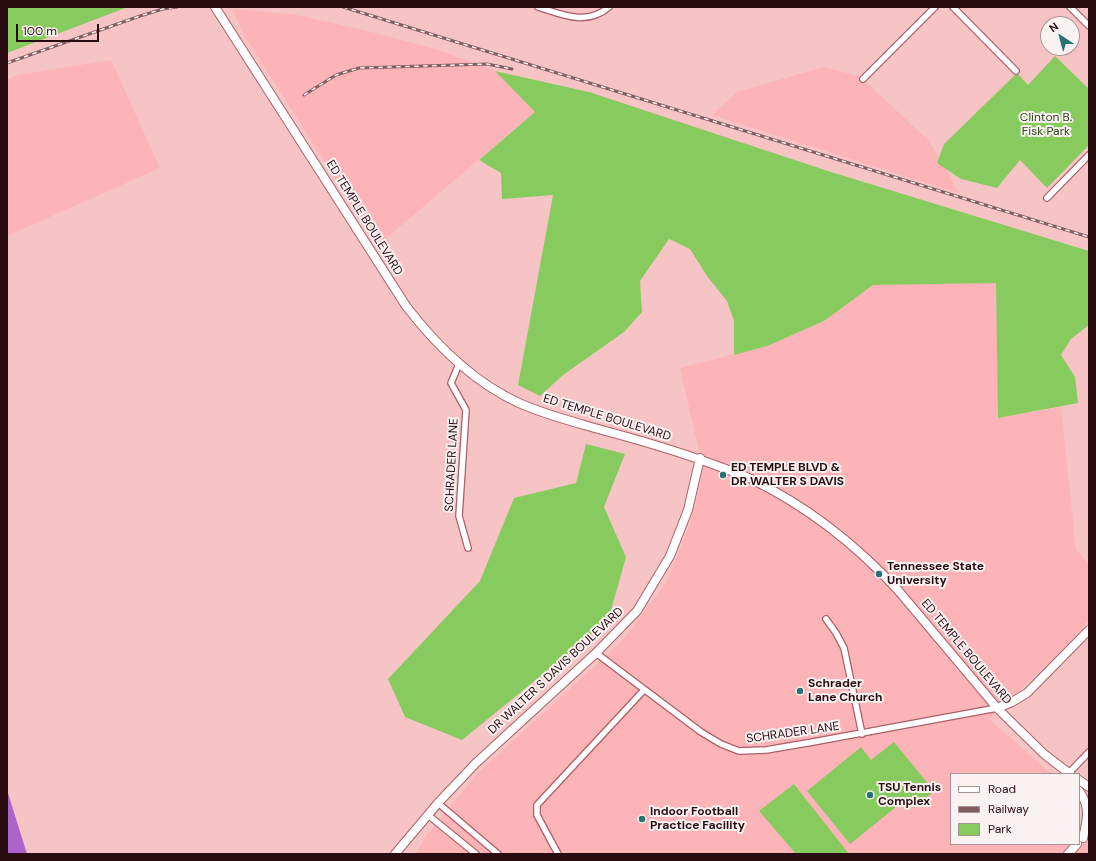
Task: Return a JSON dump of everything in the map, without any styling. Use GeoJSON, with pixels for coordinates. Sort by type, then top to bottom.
{"type":"FeatureCollection","features":[{"type":"Feature","properties":{"kind":"main road","name":"ED TEMPLE BOULEVARD"},"geometry":{"type":"LineString","coordinates":[[215,7],[406,306],[424,330],[459,364],[480,380],[518,402],[546,413],[700,458],[751,478],[786,498],[831,529],[878,569],[898,589],[997,708],[1044,754],[1067,773]]}},
{"type":"Feature","properties":{"kind":"main road","name":"DR WALTER S DAVIS BOULEVARD"},"geometry":{"type":"LineString","coordinates":[[395,854],[438,803],[476,763],[596,653],[637,612],[670,556],[688,510],[700,458]]}},
{"type":"Feature","properties":{"kind":"main road"},"geometry":{"type":"LineString","coordinates":[[997,708],[1012,702],[1027,693],[1089,630]]}},
{"type":"Feature","properties":{"kind":"main road"},"geometry":{"type":"LineString","coordinates":[[1080,781],[1089,787]]}},
{"type":"Feature","properties":{"kind":"main road"},"geometry":{"type":"LineString","coordinates":[[1080,792],[1084,798],[1087,809],[1087,821],[1082,840]]}},
{"type":"Feature","properties":{"kind":"main road"},"geometry":{"type":"LineString","coordinates":[[1068,854],[1077,845]]}},
{"type":"Feature","properties":{"kind":"street"},"geometry":{"type":"LineString","coordinates":[[538,7],[572,17],[591,17],[604,12],[609,7]]}},
{"type":"Feature","properties":{"kind":"street"},"geometry":{"type":"LineString","coordinates":[[863,79],[935,7]]}},
{"type":"Feature","properties":{"kind":"street"},"geometry":{"type":"LineString","coordinates":[[953,7],[1016,71]]}},
{"type":"Feature","properties":{"kind":"street"},"geometry":{"type":"LineString","coordinates":[[1070,7],[1089,26]]}},
{"type":"Feature","properties":{"kind":"street"},"geometry":{"type":"LineString","coordinates":[[1048,198],[1089,155]]}},
{"type":"Feature","properties":{"kind":"street","name":"SCHRADER LANE"},"geometry":{"type":"LineString","coordinates":[[459,364],[451,383],[466,410],[459,516],[468,548]]}},
{"type":"Feature","properties":{"kind":"street"},"geometry":{"type":"LineString","coordinates":[[826,619],[844,648],[862,734]]}},
{"type":"Feature","properties":{"kind":"street","name":"SCHRADER LANE"},"geometry":{"type":"LineString","coordinates":[[596,653],[709,738],[740,751],[766,750],[862,734],[997,708]]}},
{"type":"Feature","properties":{"kind":"street"},"geometry":{"type":"LineString","coordinates":[[558,854],[537,814],[537,805],[644,690]]}},
{"type":"Feature","properties":{"kind":"street"},"geometry":{"type":"LineString","coordinates":[[1069,773],[1089,752]]}},
{"type":"Feature","properties":{"kind":"street"},"geometry":{"type":"LineString","coordinates":[[438,803],[498,854]]}},
{"type":"Feature","properties":{"kind":"street"},"geometry":{"type":"LineString","coordinates":[[428,815],[476,854]]}},
{"type":"Feature","properties":{"kind":"shaded area"},"geometry":{"type":"Polygon","coordinates":[[[232,9],[292,14],[364,30],[439,50],[495,71],[535,112],[378,245],[244,35],[232,9]]]}},
{"type":"Feature","properties":{"kind":"shaded area"},"geometry":{"type":"Polygon","coordinates":[[[111,60],[160,168],[7,236],[7,79],[18,75],[111,60]]]}},
{"type":"Feature","properties":{"kind":"shaded area"},"geometry":{"type":"Polygon","coordinates":[[[824,67],[858,76],[928,140],[947,169],[958,193],[712,115],[737,92],[824,67]]]}},
{"type":"Feature","properties":{"kind":"shaded area","name":"Tennessee State University"},"geometry":{"type":"Polygon","coordinates":[[[997,283],[998,418],[1061,407],[1076,549],[1089,565],[1089,620],[1064,649],[989,719],[1051,773],[950,773],[950,845],[1080,845],[1080,834],[1089,842],[1089,854],[415,854],[427,835],[478,773],[621,642],[666,583],[690,524],[703,469],[680,368],[767,346],[824,321],[873,285],[997,283]]]}},
{"type":"Feature","properties":{"kind":"shaded area"},"geometry":{"type":"Polygon","coordinates":[[[7,790],[27,854],[7,854],[7,790]]]}},
{"type":"Feature","properties":{"kind":"green space"},"geometry":{"type":"Polygon","coordinates":[[[7,7],[128,7],[7,53],[7,7]]]}},
{"type":"Feature","properties":{"kind":"green space","name":"Clinton B. Fisk Park"},"geometry":{"type":"Polygon","coordinates":[[[1055,56],[1089,89],[1089,145],[1047,188],[1020,160],[997,188],[961,179],[937,163],[944,144],[1017,73],[1028,85],[1055,56]]]}},
{"type":"Feature","properties":{"kind":"green space"},"geometry":{"type":"Polygon","coordinates":[[[495,71],[589,92],[831,172],[1089,251],[1089,325],[1071,339],[1061,355],[1075,377],[1078,403],[998,418],[996,283],[873,285],[824,321],[767,346],[734,355],[734,321],[727,301],[707,276],[690,249],[669,239],[640,281],[642,312],[624,332],[563,375],[540,396],[518,385],[553,195],[502,199],[501,173],[479,160],[535,112],[495,71]]]}},
{"type":"Feature","properties":{"kind":"green space"},"geometry":{"type":"Polygon","coordinates":[[[586,444],[625,454],[604,507],[626,557],[608,621],[462,740],[405,717],[388,679],[480,581],[514,498],[576,483],[586,444]]]}},
{"type":"Feature","properties":{"kind":"green space","name":"TSU Tennis Complex"},"geometry":{"type":"Polygon","coordinates":[[[894,742],[934,791],[914,808],[906,799],[850,844],[807,791],[861,747],[871,760],[894,742]]]}},
{"type":"Feature","properties":{"kind":"green space"},"geometry":{"type":"Polygon","coordinates":[[[794,784],[849,854],[796,854],[759,811],[794,784]]]}},
{"type":"Feature","properties":{"kind":"railway"},"geometry":{"type":"LineString","coordinates":[[7,63],[140,16],[163,9],[177,7]]}},
{"type":"Feature","properties":{"kind":"railway"},"geometry":{"type":"LineString","coordinates":[[343,7],[1089,237]]}},
{"type":"Feature","properties":{"kind":"railway"},"geometry":{"type":"LineString","coordinates":[[304,95],[336,75],[359,68],[487,64],[512,69]]}},
{"type":"Feature","properties":{"kind":"place","name":"ED TEMPLE BLVD & DR WALTER S DAVIS"},"geometry":{"type":"Point","coordinates":[723,475]}},
{"type":"Feature","properties":{"kind":"place","name":"Tennessee State University"},"geometry":{"type":"Point","coordinates":[879,574]}},
{"type":"Feature","properties":{"kind":"place","name":"Schrader Lane Church"},"geometry":{"type":"Point","coordinates":[800,691]}},
{"type":"Feature","properties":{"kind":"place","name":"TSU Tennis Complex"},"geometry":{"type":"Point","coordinates":[870,795]}},
{"type":"Feature","properties":{"kind":"place","name":"Indoor Football Practice Facility"},"geometry":{"type":"Point","coordinates":[642,819]}}]}
